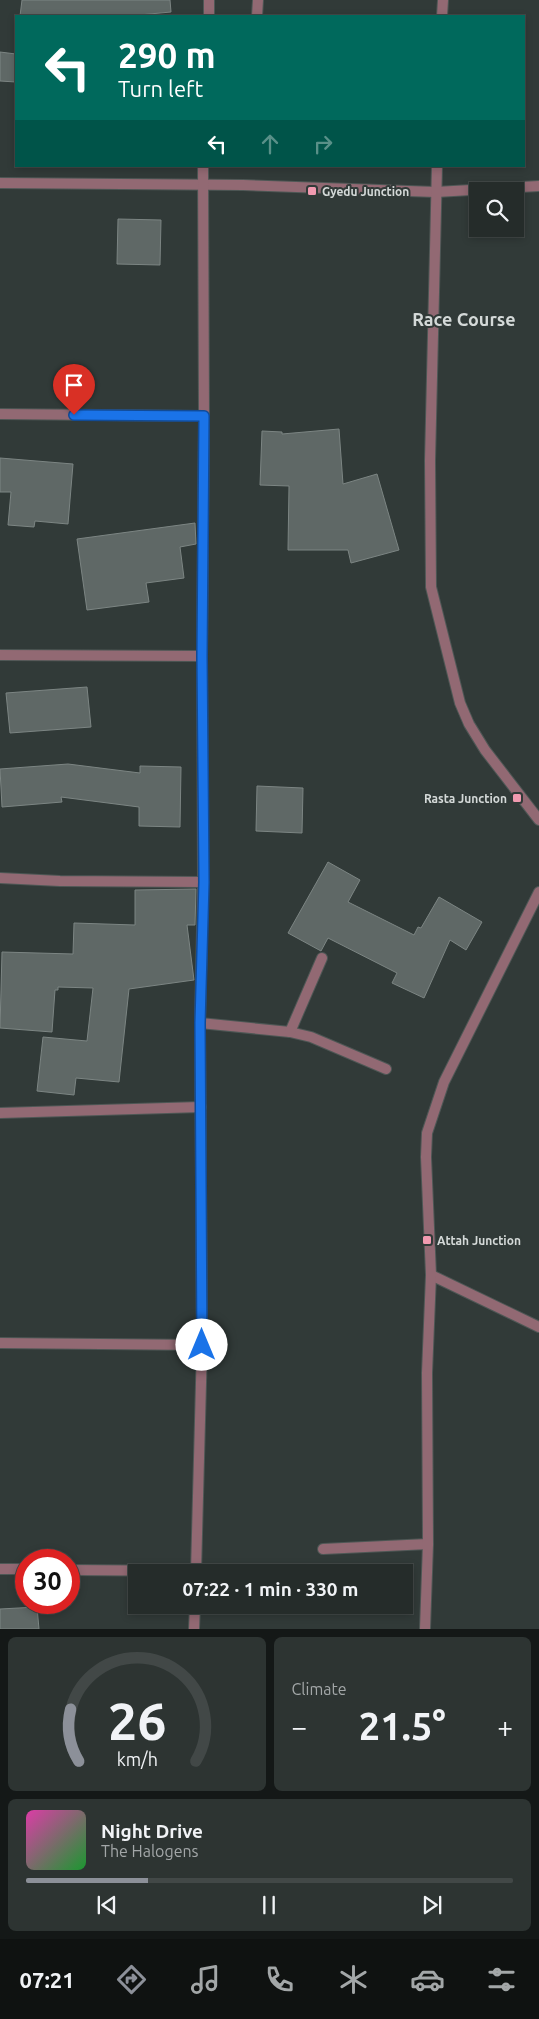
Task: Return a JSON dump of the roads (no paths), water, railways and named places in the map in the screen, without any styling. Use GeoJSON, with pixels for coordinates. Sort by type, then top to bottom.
{"type":"FeatureCollection","features":[{"type":"Feature","properties":{"kind":"street"},"geometry":{"type":"LineString","coordinates":[[209,0],[209,15]]}},
{"type":"Feature","properties":{"kind":"street"},"geometry":{"type":"LineString","coordinates":[[257,15],[258,0]]}},
{"type":"Feature","properties":{"kind":"street"},"geometry":{"type":"LineString","coordinates":[[442,0],[442,15]]}},
{"type":"Feature","properties":{"kind":"street"},"geometry":{"type":"LineString","coordinates":[[196,1564],[202,1345],[200,1023],[204,882],[202,656],[204,416],[203,167]]}},
{"type":"Feature","properties":{"kind":"street"},"geometry":{"type":"LineString","coordinates":[[436,167],[430,471],[431,587],[460,702],[469,724],[485,750],[539,820]]}},
{"type":"Feature","properties":{"kind":"street"},"geometry":{"type":"LineString","coordinates":[[0,183],[202,185],[436,192],[539,186]]}},
{"type":"Feature","properties":{"kind":"street"},"geometry":{"type":"LineString","coordinates":[[0,414],[204,416]]}},
{"type":"Feature","properties":{"kind":"street"},"geometry":{"type":"LineString","coordinates":[[0,655],[202,656]]}},
{"type":"Feature","properties":{"kind":"street"},"geometry":{"type":"LineString","coordinates":[[0,878],[60,881],[204,882]]}},
{"type":"Feature","properties":{"kind":"street"},"geometry":{"type":"LineString","coordinates":[[425,1629],[428,1544],[427,1373],[431,1275],[426,1158],[427,1132],[444,1082],[535,910],[539,892]]}},
{"type":"Feature","properties":{"kind":"street"},"geometry":{"type":"LineString","coordinates":[[290,1032],[322,958]]}},
{"type":"Feature","properties":{"kind":"street"},"geometry":{"type":"LineString","coordinates":[[200,1023],[290,1032],[311,1037],[386,1069]]}},
{"type":"Feature","properties":{"kind":"street"},"geometry":{"type":"LineString","coordinates":[[0,1113],[202,1107]]}},
{"type":"Feature","properties":{"kind":"street"},"geometry":{"type":"LineString","coordinates":[[431,1275],[539,1327]]}},
{"type":"Feature","properties":{"kind":"street"},"geometry":{"type":"LineString","coordinates":[[0,1343],[202,1345]]}},
{"type":"Feature","properties":{"kind":"street"},"geometry":{"type":"LineString","coordinates":[[323,1549],[428,1544]]}},
{"type":"Feature","properties":{"kind":"street"},"geometry":{"type":"LineString","coordinates":[[0,1569],[15,1569]]}},
{"type":"Feature","properties":{"kind":"street"},"geometry":{"type":"LineString","coordinates":[[80,1570],[128,1571]]}},
{"type":"Feature","properties":{"kind":"street"},"geometry":{"type":"LineString","coordinates":[[194,1629],[195,1614]]}},
{"type":"Feature","properties":{"kind":"place","name":"Gyedu Junction"},"geometry":{"type":"Point","coordinates":[312,191]}},
{"type":"Feature","properties":{"kind":"place","name":"Rasta Junction"},"geometry":{"type":"Point","coordinates":[517,798]}},
{"type":"Feature","properties":{"kind":"place","name":"Attah Junction"},"geometry":{"type":"Point","coordinates":[427,1240]}},
{"type":"Feature","properties":{"kind":"district","name":"Race Course"},"geometry":{"type":"Point","coordinates":[464,319]}}]}
